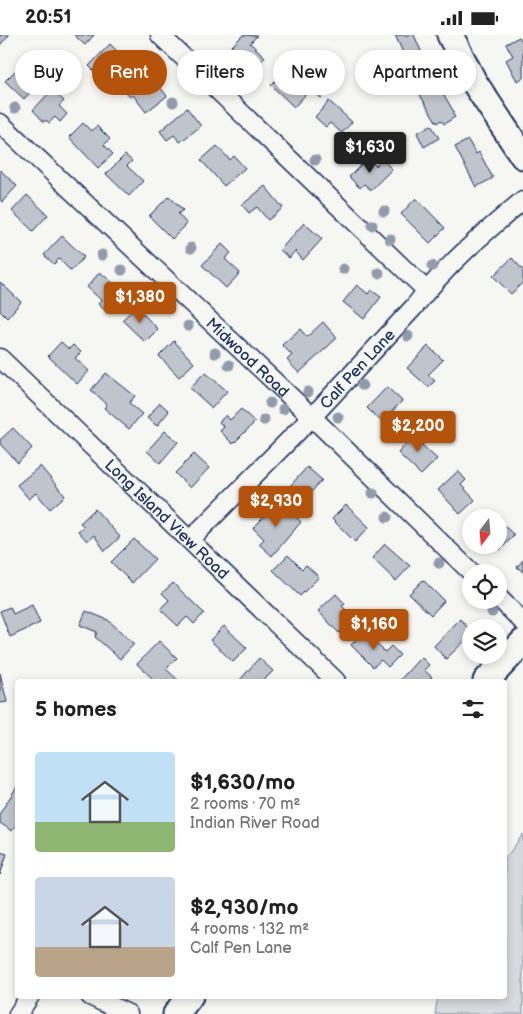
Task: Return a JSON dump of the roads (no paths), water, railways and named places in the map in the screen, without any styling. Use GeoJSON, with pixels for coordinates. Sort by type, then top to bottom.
{"type":"FeatureCollection","features":[{"type":"Feature","properties":{"kind":"main road"},"geometry":{"type":"LineString","coordinates":[[450,35],[474,82],[523,156]]}},
{"type":"Feature","properties":{"kind":"main road"},"geometry":{"type":"LineString","coordinates":[[488,679],[523,642]]}},
{"type":"Feature","properties":{"kind":"main road"},"geometry":{"type":"LineString","coordinates":[[176,1014],[188,999]]}},
{"type":"Feature","properties":{"kind":"street"},"geometry":{"type":"LineString","coordinates":[[160,35],[427,291]]}},
{"type":"Feature","properties":{"kind":"street","name":"Midwood Road"},"geometry":{"type":"LineString","coordinates":[[0,123],[312,417],[463,564]]}},
{"type":"Feature","properties":{"kind":"street","name":"Calf Pen Lane"},"geometry":{"type":"LineString","coordinates":[[191,539],[312,417],[427,291],[482,234],[523,200]]}},
{"type":"Feature","properties":{"kind":"street","name":"Long Island View Road"},"geometry":{"type":"LineString","coordinates":[[0,358],[191,539],[334,679]]}},
{"type":"Feature","properties":{"kind":"street"},"geometry":{"type":"LineString","coordinates":[[507,606],[523,622]]}},
{"type":"Feature","properties":{"kind":"street"},"geometry":{"type":"LineString","coordinates":[[18,1014],[28,999]]}},
{"type":"Feature","properties":{"kind":"street"},"geometry":{"type":"LineString","coordinates":[[96,999],[128,1014]]}}]}
